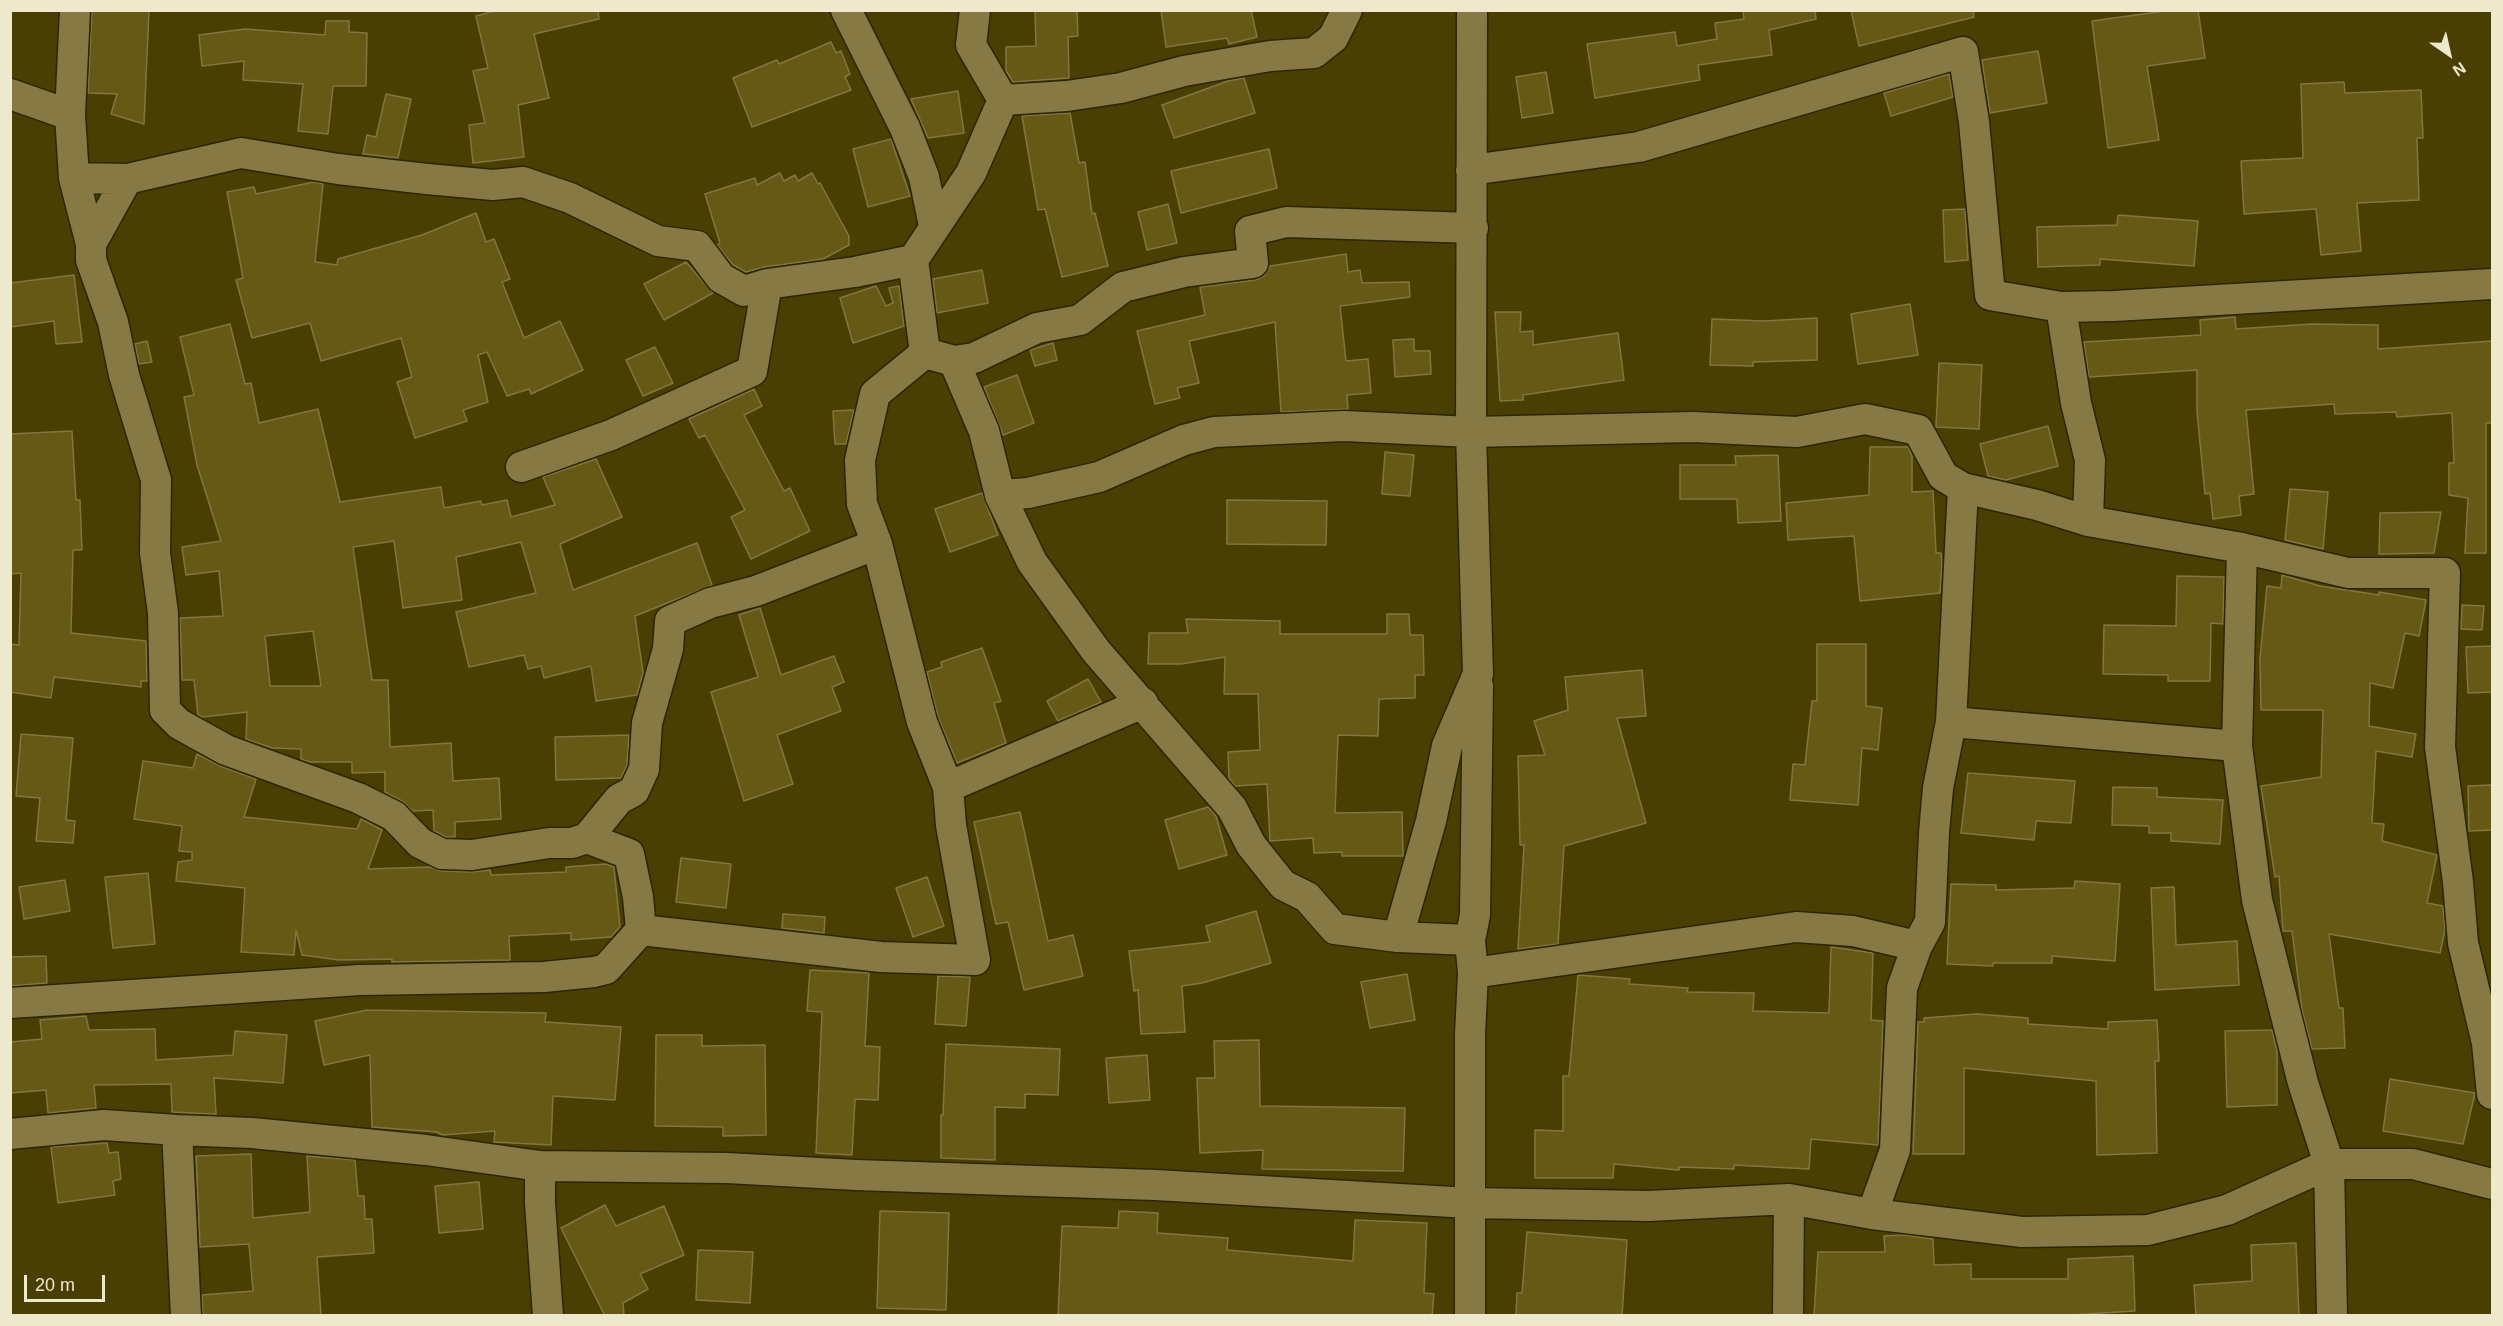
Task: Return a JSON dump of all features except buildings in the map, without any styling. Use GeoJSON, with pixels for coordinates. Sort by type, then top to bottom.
{"type":"FeatureCollection","features":[{"type":"Feature","properties":{"kind":"street"},"geometry":{"type":"LineString","coordinates":[[75,10],[70,115],[74,178],[91,244],[91,260],[113,322],[123,375],[156,480],[155,553],[163,613],[165,710],[179,724],[226,750],[358,798],[394,816],[420,843],[442,854],[472,855],[549,843],[573,843],[587,838],[619,800],[634,791],[644,769],[647,723],[668,649],[670,621],[710,603],[756,591],[877,544]]}},
{"type":"Feature","properties":{"kind":"street"},"geometry":{"type":"LineString","coordinates":[[846,10],[905,128],[924,177],[934,226]]}},
{"type":"Feature","properties":{"kind":"street"},"geometry":{"type":"LineString","coordinates":[[975,10],[971,45],[1003,100]]}},
{"type":"Feature","properties":{"kind":"street"},"geometry":{"type":"LineString","coordinates":[[1003,100],[1067,96],[1121,88],[1227,64],[1314,53],[1333,38],[1347,10]]}},
{"type":"Feature","properties":{"kind":"street"},"geometry":{"type":"LineString","coordinates":[[1470,1316],[1470,1035],[1473,973],[1470,940],[1475,915],[1479,674],[1471,432],[1472,10]]}},
{"type":"Feature","properties":{"kind":"street"},"geometry":{"type":"LineString","coordinates":[[1471,170],[1639,147],[1963,52],[1974,122],[1990,295],[2061,307],[2493,284]]}},
{"type":"Feature","properties":{"kind":"street"},"geometry":{"type":"LineString","coordinates":[[10,93],[70,115]]}},
{"type":"Feature","properties":{"kind":"street"},"geometry":{"type":"LineString","coordinates":[[925,353],[914,260],[934,226],[971,173],[1003,100]]}},
{"type":"Feature","properties":{"kind":"street"},"geometry":{"type":"LineString","coordinates":[[74,178],[127,179],[241,153],[338,169],[427,179],[493,185],[523,182],[570,198],[658,241],[697,246],[721,278],[744,291],[768,284],[855,272],[914,260]]}},
{"type":"Feature","properties":{"kind":"street"},"geometry":{"type":"LineString","coordinates":[[91,244],[127,179]]}},
{"type":"Feature","properties":{"kind":"street"},"geometry":{"type":"LineString","coordinates":[[925,353],[954,361],[974,358],[1037,328],[1080,320],[1124,287],[1184,272],[1253,263],[1250,231],[1286,222],[1473,228]]}},
{"type":"Feature","properties":{"kind":"street"},"geometry":{"type":"LineString","coordinates":[[522,466],[611,435],[752,371],[768,284]]}},
{"type":"Feature","properties":{"kind":"street"},"geometry":{"type":"LineString","coordinates":[[2061,307],[2076,403],[2090,460],[2088,521]]}},
{"type":"Feature","properties":{"kind":"street"},"geometry":{"type":"LineString","coordinates":[[641,930],[881,957],[975,960],[951,825],[948,787],[922,722],[877,544],[862,504],[860,460],[865,429],[875,394],[925,353]]}},
{"type":"Feature","properties":{"kind":"street"},"geometry":{"type":"LineString","coordinates":[[954,361],[984,431],[1000,495],[1032,562],[1067,614],[1232,808],[1251,845],[1284,885],[1307,897],[1335,929],[1398,937],[1470,940]]}},
{"type":"Feature","properties":{"kind":"street"},"geometry":{"type":"LineString","coordinates":[[1000,495],[1028,493],[1099,477],[1184,440],[1214,432],[1344,426],[1471,432],[1693,427],[1797,432],[1865,419],[1918,430],[1943,476],[1963,488],[2037,505],[2088,521],[2242,548],[2348,573],[2445,573],[2440,747],[2458,882],[2463,943],[2487,1043],[2493,1094]]}},
{"type":"Feature","properties":{"kind":"street"},"geometry":{"type":"LineString","coordinates":[[1872,1214],[1895,1150],[1902,988],[1917,946],[1930,922],[1938,788],[1951,722],[1963,488]]}},
{"type":"Feature","properties":{"kind":"street"},"geometry":{"type":"LineString","coordinates":[[2242,548],[2237,746],[2257,900],[2303,1083],[2329,1164],[2332,1316]]}},
{"type":"Feature","properties":{"kind":"street"},"geometry":{"type":"LineString","coordinates":[[1398,937],[1431,821],[1447,746],[1479,674]]}},
{"type":"Feature","properties":{"kind":"street"},"geometry":{"type":"LineString","coordinates":[[948,787],[1143,703]]}},
{"type":"Feature","properties":{"kind":"street"},"geometry":{"type":"LineString","coordinates":[[1951,722],[2237,746]]}},
{"type":"Feature","properties":{"kind":"street"},"geometry":{"type":"LineString","coordinates":[[10,1003],[360,980],[544,977],[606,969],[641,930],[638,897],[629,854],[587,838]]}},
{"type":"Feature","properties":{"kind":"street"},"geometry":{"type":"LineString","coordinates":[[1473,973],[1796,927],[1853,931],[1917,946]]}},
{"type":"Feature","properties":{"kind":"street"},"geometry":{"type":"LineString","coordinates":[[10,1134],[104,1125],[252,1133],[415,1149],[540,1166],[727,1168],[856,1175],[1155,1185],[1470,1203],[1649,1206],[1789,1199],[1872,1214],[2022,1232],[2148,1230],[2227,1210],[2329,1164],[2413,1164],[2493,1184]]}},
{"type":"Feature","properties":{"kind":"street"},"geometry":{"type":"LineString","coordinates":[[177,1130],[186,1316]]}},
{"type":"Feature","properties":{"kind":"street"},"geometry":{"type":"LineString","coordinates":[[540,1166],[540,1203],[548,1316]]}},
{"type":"Feature","properties":{"kind":"street"},"geometry":{"type":"LineString","coordinates":[[1788,1316],[1789,1199]]}}]}
